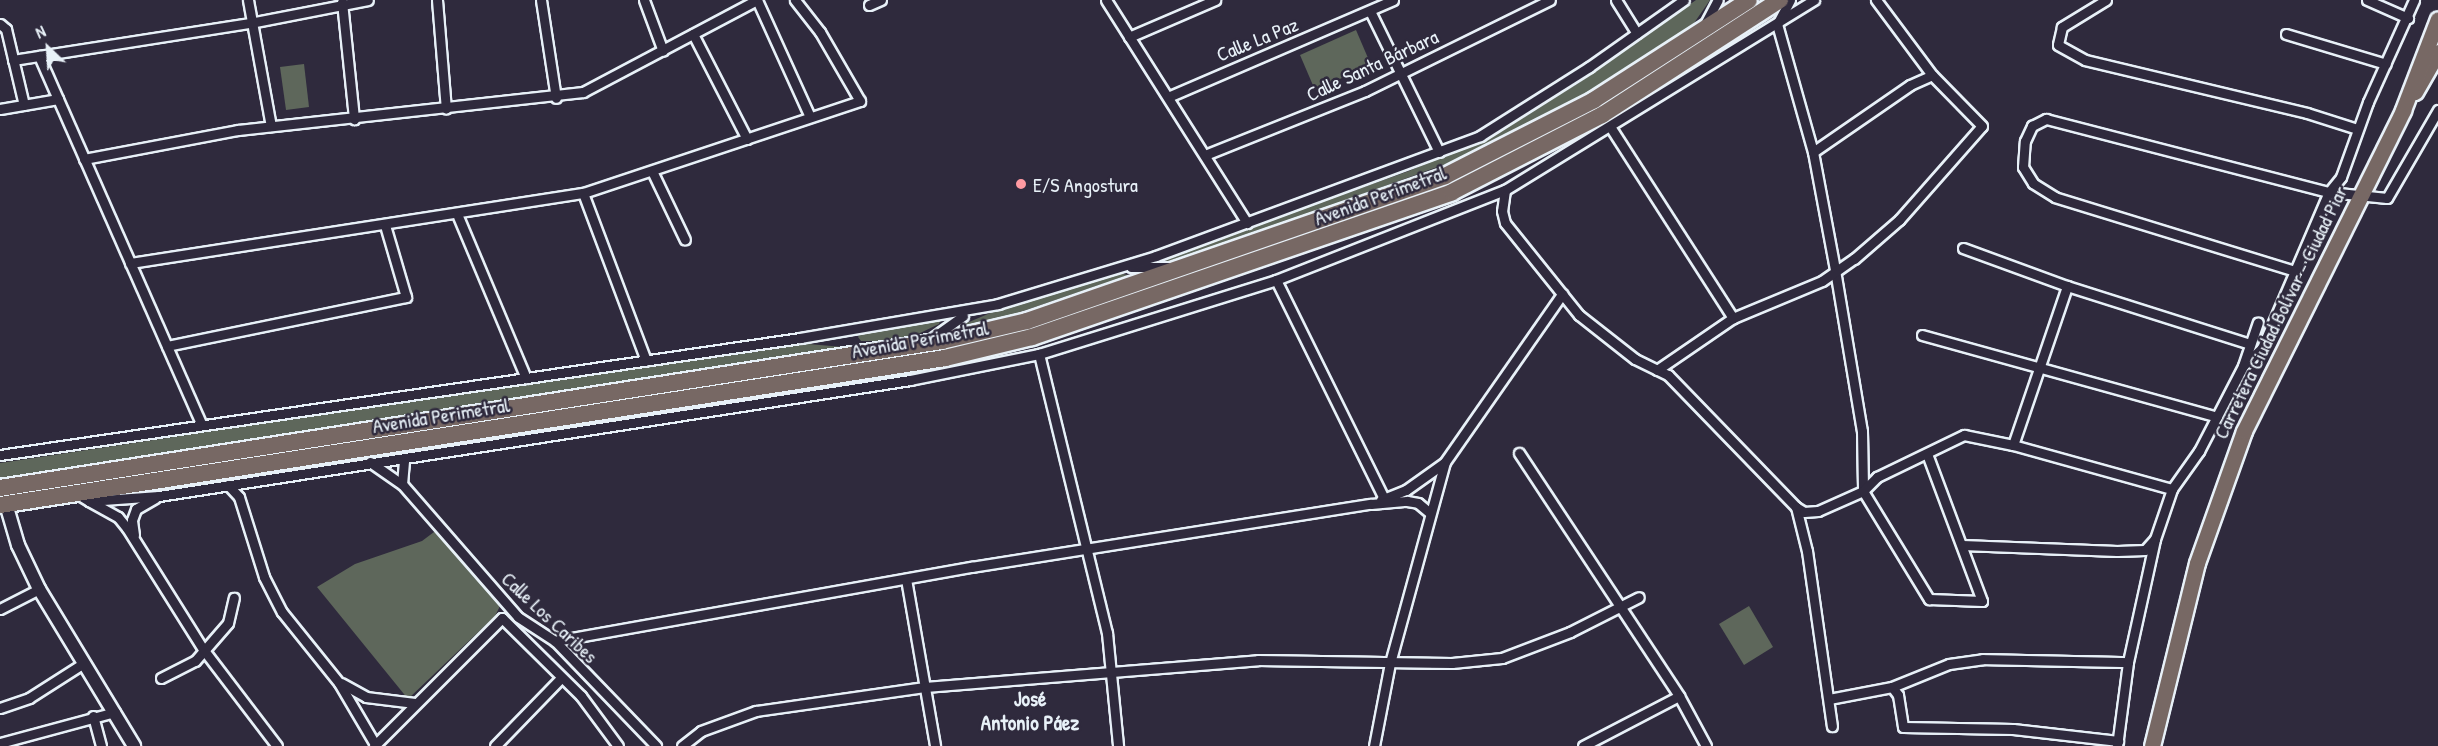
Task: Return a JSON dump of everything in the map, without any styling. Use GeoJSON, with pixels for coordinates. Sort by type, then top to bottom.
{"type":"FeatureCollection","features":[{"type":"Feature","properties":{"kind":"highway","name":"Avenida Perimetral"},"geometry":{"type":"LineString","coordinates":[[0,488],[925,343],[1027,321],[1407,191],[1482,159],[1593,100],[1749,0]]}},
{"type":"Feature","properties":{"kind":"highway","name":"Avenida Perimetral"},"geometry":{"type":"LineString","coordinates":[[3,505],[82,497],[933,360],[1023,340],[1461,188],[1602,115],[1780,0]]}},
{"type":"Feature","properties":{"kind":"main road"},"geometry":{"type":"LineString","coordinates":[[2403,110],[2438,20]]}},
{"type":"Feature","properties":{"kind":"main road"},"geometry":{"type":"LineString","coordinates":[[2403,110],[2438,52]]}},
{"type":"Feature","properties":{"kind":"main road","name":"Carretera Ciudad Bolívar - Ciudad Piar"},"geometry":{"type":"LineString","coordinates":[[2152,746],[2177,635],[2224,484],[2260,394],[2403,110]]}},
{"type":"Feature","properties":{"kind":"street"},"geometry":{"type":"LineString","coordinates":[[248,0],[250,24],[271,126]]}},
{"type":"Feature","properties":{"kind":"street"},"geometry":{"type":"LineString","coordinates":[[13,60],[250,24],[342,3],[368,0]]}},
{"type":"Feature","properties":{"kind":"street"},"geometry":{"type":"LineString","coordinates":[[437,0],[446,109]]}},
{"type":"Feature","properties":{"kind":"street"},"geometry":{"type":"LineString","coordinates":[[541,0],[556,98]]}},
{"type":"Feature","properties":{"kind":"street"},"geometry":{"type":"LineString","coordinates":[[644,0],[663,51]]}},
{"type":"Feature","properties":{"kind":"street"},"geometry":{"type":"LineString","coordinates":[[84,159],[271,126],[556,98],[596,87],[757,0],[810,117]]}},
{"type":"Feature","properties":{"kind":"street"},"geometry":{"type":"LineString","coordinates":[[130,263],[583,193],[860,101],[820,32],[795,0]]}},
{"type":"Feature","properties":{"kind":"street"},"geometry":{"type":"LineString","coordinates":[[869,5],[881,0]]}},
{"type":"Feature","properties":{"kind":"street"},"geometry":{"type":"LineString","coordinates":[[1106,0],[1247,223]]}},
{"type":"Feature","properties":{"kind":"street"},"geometry":{"type":"LineString","coordinates":[[1129,37],[1215,0]]}},
{"type":"Feature","properties":{"kind":"street","name":"Calle La Paz"},"geometry":{"type":"LineString","coordinates":[[1168,97],[1393,0]]}},
{"type":"Feature","properties":{"kind":"street"},"geometry":{"type":"LineString","coordinates":[[1616,0],[1637,33]]}},
{"type":"Feature","properties":{"kind":"street","name":"Avenida Perimetral"},"geometry":{"type":"LineString","coordinates":[[0,455],[646,361],[976,310],[1113,269],[1247,223],[1439,152],[1512,118],[1684,0]]}},
{"type":"Feature","properties":{"kind":"street"},"geometry":{"type":"LineString","coordinates":[[1702,30],[1718,0]]}},
{"type":"Feature","properties":{"kind":"street"},"geometry":{"type":"LineString","coordinates":[[1790,0],[1777,24],[1813,152],[1835,270],[1862,431],[1863,491],[1929,599],[1982,601],[1927,454]]}},
{"type":"Feature","properties":{"kind":"street"},"geometry":{"type":"LineString","coordinates":[[82,497],[159,496],[910,380],[1040,354],[1276,280],[1505,190],[1611,128],[1814,0]]}},
{"type":"Feature","properties":{"kind":"street"},"geometry":{"type":"LineString","coordinates":[[1657,370],[1733,318],[1803,289],[1835,270],[1899,220],[1982,126],[1932,75],[1876,0]]}},
{"type":"Feature","properties":{"kind":"street"},"geometry":{"type":"LineString","coordinates":[[2106,0],[2062,27],[2058,45],[2085,60],[2307,113],[2357,129]]}},
{"type":"Feature","properties":{"kind":"street"},"geometry":{"type":"LineString","coordinates":[[2367,0],[2408,18]]}},
{"type":"Feature","properties":{"kind":"street"},"geometry":{"type":"LineString","coordinates":[[2243,366],[2262,348],[2329,192],[2341,177],[2357,129],[2414,0]]}},
{"type":"Feature","properties":{"kind":"street","name":"Calle Santa Bárbara"},"geometry":{"type":"LineString","coordinates":[[1205,155],[1400,74],[1545,1]]}},
{"type":"Feature","properties":{"kind":"street"},"geometry":{"type":"LineString","coordinates":[[342,3],[354,119]]}},
{"type":"Feature","properties":{"kind":"street"},"geometry":{"type":"LineString","coordinates":[[1370,11],[1439,152]]}},
{"type":"Feature","properties":{"kind":"street"},"geometry":{"type":"LineString","coordinates":[[0,24],[6,29],[24,105]]}},
{"type":"Feature","properties":{"kind":"street"},"geometry":{"type":"LineString","coordinates":[[693,34],[747,139]]}},
{"type":"Feature","properties":{"kind":"street"},"geometry":{"type":"LineString","coordinates":[[2286,34],[2386,64]]}},
{"type":"Feature","properties":{"kind":"street"},"geometry":{"type":"LineString","coordinates":[[39,56],[202,424]]}},
{"type":"Feature","properties":{"kind":"street"},"geometry":{"type":"LineString","coordinates":[[1813,152],[1932,75]]}},
{"type":"Feature","properties":{"kind":"street"},"geometry":{"type":"LineString","coordinates":[[0,109],[58,99]]}},
{"type":"Feature","properties":{"kind":"street"},"geometry":{"type":"LineString","coordinates":[[2295,271],[2055,197],[2033,183],[2022,167],[2025,141],[2032,126],[2046,119],[2329,192],[2361,193],[2387,198],[2438,110]]}},
{"type":"Feature","properties":{"kind":"street"},"geometry":{"type":"LineString","coordinates":[[1611,128],[1733,318]]}},
{"type":"Feature","properties":{"kind":"street"},"geometry":{"type":"LineString","coordinates":[[652,171],[685,240]]}},
{"type":"Feature","properties":{"kind":"street"},"geometry":{"type":"LineString","coordinates":[[1505,190],[1502,211],[1505,223],[1579,315],[1635,359],[1675,382],[1796,507],[1807,551],[1832,726]]}},
{"type":"Feature","properties":{"kind":"street"},"geometry":{"type":"LineString","coordinates":[[583,193],[646,361]]}},
{"type":"Feature","properties":{"kind":"street"},"geometry":{"type":"LineString","coordinates":[[457,214],[526,378]]}},
{"type":"Feature","properties":{"kind":"street"},"geometry":{"type":"LineString","coordinates":[[167,345],[406,297],[385,225]]}},
{"type":"Feature","properties":{"kind":"street"},"geometry":{"type":"LineString","coordinates":[[1963,248],[2067,286],[2250,344]]}},
{"type":"Feature","properties":{"kind":"street"},"geometry":{"type":"LineString","coordinates":[[1113,269],[1191,265]]}},
{"type":"Feature","properties":{"kind":"street"},"geometry":{"type":"LineString","coordinates":[[1276,280],[1384,499]]}},
{"type":"Feature","properties":{"kind":"street"},"geometry":{"type":"LineString","coordinates":[[2013,445],[2067,286]]}},
{"type":"Feature","properties":{"kind":"street"},"geometry":{"type":"LineString","coordinates":[[1374,746],[1390,663],[1446,462],[1562,294]]}},
{"type":"Feature","properties":{"kind":"street"},"geometry":{"type":"LineString","coordinates":[[925,343],[952,321],[976,310]]}},
{"type":"Feature","properties":{"kind":"street"},"geometry":{"type":"LineString","coordinates":[[1892,687],[1898,695],[1903,728],[2013,729],[2117,744],[2128,662],[2155,539],[2172,489],[2217,417],[2243,366],[2258,322]]}},
{"type":"Feature","properties":{"kind":"street"},"geometry":{"type":"LineString","coordinates":[[1922,335],[2217,417]]}},
{"type":"Feature","properties":{"kind":"street"},"geometry":{"type":"LineString","coordinates":[[1040,354],[1086,549],[1095,576],[1112,672],[1118,746]]}},
{"type":"Feature","properties":{"kind":"street"},"geometry":{"type":"LineString","coordinates":[[1796,507],[1818,511],[1863,491],[1877,477],[1964,435],[2013,445],[2172,489]]}},
{"type":"Feature","properties":{"kind":"street"},"geometry":{"type":"LineString","coordinates":[[1519,453],[1679,696],[1706,746]]}},
{"type":"Feature","properties":{"kind":"street"},"geometry":{"type":"LineString","coordinates":[[402,484],[404,459]]}},
{"type":"Feature","properties":{"kind":"street","name":"Calle Los Caribes"},"geometry":{"type":"LineString","coordinates":[[370,462],[402,484],[518,617],[555,641],[656,746]]}},
{"type":"Feature","properties":{"kind":"street"},"geometry":{"type":"LineString","coordinates":[[1371,504],[1406,490],[1446,462]]}},
{"type":"Feature","properties":{"kind":"street"},"geometry":{"type":"LineString","coordinates":[[228,485],[239,497],[264,577],[282,612],[339,683],[375,745],[502,618],[603,722],[618,746]]}},
{"type":"Feature","properties":{"kind":"street"},"geometry":{"type":"LineString","coordinates":[[135,543],[132,520],[136,509],[159,496]]}},
{"type":"Feature","properties":{"kind":"street"},"geometry":{"type":"LineString","coordinates":[[82,497],[118,517],[203,650],[277,746]]}},
{"type":"Feature","properties":{"kind":"street"},"geometry":{"type":"LineString","coordinates":[[555,641],[906,579],[1371,504],[1407,501],[1418,503],[1430,513]]}},
{"type":"Feature","properties":{"kind":"street"},"geometry":{"type":"LineString","coordinates":[[3,505],[5,522],[39,589],[135,746]]}},
{"type":"Feature","properties":{"kind":"street"},"geometry":{"type":"LineString","coordinates":[[1962,545],[2117,551],[2145,550],[2155,539]]}},
{"type":"Feature","properties":{"kind":"street"},"geometry":{"type":"LineString","coordinates":[[906,579],[935,746]]}},
{"type":"Feature","properties":{"kind":"street"},"geometry":{"type":"LineString","coordinates":[[0,609],[39,589]]}},
{"type":"Feature","properties":{"kind":"street"},"geometry":{"type":"LineString","coordinates":[[682,746],[701,731],[756,711],[822,698],[925,687],[1258,660],[1452,663],[1502,658],[1570,632],[1639,597]]}},
{"type":"Feature","properties":{"kind":"street"},"geometry":{"type":"LineString","coordinates":[[161,678],[195,661],[228,623],[234,598]]}},
{"type":"Feature","properties":{"kind":"street"},"geometry":{"type":"LineString","coordinates":[[1829,699],[1892,687],[1949,664],[1983,659],[2128,662]]}},
{"type":"Feature","properties":{"kind":"street"},"geometry":{"type":"LineString","coordinates":[[0,708],[29,698],[84,663]]}},
{"type":"Feature","properties":{"kind":"street"},"geometry":{"type":"LineString","coordinates":[[495,746],[561,678]]}},
{"type":"Feature","properties":{"kind":"street"},"geometry":{"type":"LineString","coordinates":[[339,683],[366,697],[415,703]]}},
{"type":"Feature","properties":{"kind":"street"},"geometry":{"type":"LineString","coordinates":[[1583,746],[1679,696]]}},
{"type":"Feature","properties":{"kind":"street"},"geometry":{"type":"LineString","coordinates":[[0,743],[26,742],[93,716],[114,711]]}},
{"type":"Feature","properties":{"kind":"street"},"geometry":{"type":"LineString","coordinates":[[93,716],[101,746]]}},
{"type":"Feature","properties":{"kind":"green space"},"geometry":{"type":"Polygon","coordinates":[[[1696,0],[1710,0],[1692,26],[1571,103],[1465,157],[1175,262],[1158,260],[1409,171],[1491,135],[1577,84],[1696,0]]]}},
{"type":"Feature","properties":{"kind":"green space"},"geometry":{"type":"Polygon","coordinates":[[[1356,30],[1371,65],[1315,90],[1300,55],[1356,30]]]}},
{"type":"Feature","properties":{"kind":"green space"},"geometry":{"type":"Polygon","coordinates":[[[304,64],[309,107],[286,110],[280,67],[304,64]]]}},
{"type":"Feature","properties":{"kind":"green space"},"geometry":{"type":"Polygon","coordinates":[[[1109,272],[1129,275],[1003,318],[955,328],[1016,302],[1109,272]]]}},
{"type":"Feature","properties":{"kind":"green space"},"geometry":{"type":"Polygon","coordinates":[[[941,318],[939,324],[916,335],[885,341],[861,341],[858,337],[861,332],[941,318]]]}},
{"type":"Feature","properties":{"kind":"green space"},"geometry":{"type":"Polygon","coordinates":[[[797,343],[843,347],[0,479],[0,463],[797,343]]]}},
{"type":"Feature","properties":{"kind":"green space"},"geometry":{"type":"Polygon","coordinates":[[[438,529],[492,588],[500,606],[495,616],[408,699],[317,587],[355,564],[422,541],[438,529]]]}},
{"type":"Feature","properties":{"kind":"green space"},"geometry":{"type":"Polygon","coordinates":[[[1749,606],[1773,647],[1744,665],[1719,624],[1749,606]]]}},
{"type":"Feature","properties":{"kind":"place","name":"E/S Angostura"},"geometry":{"type":"Point","coordinates":[1021,184]}},
{"type":"Feature","properties":{"kind":"district","name":"José Antonio Páez"},"geometry":{"type":"Point","coordinates":[1030,711]}}]}
